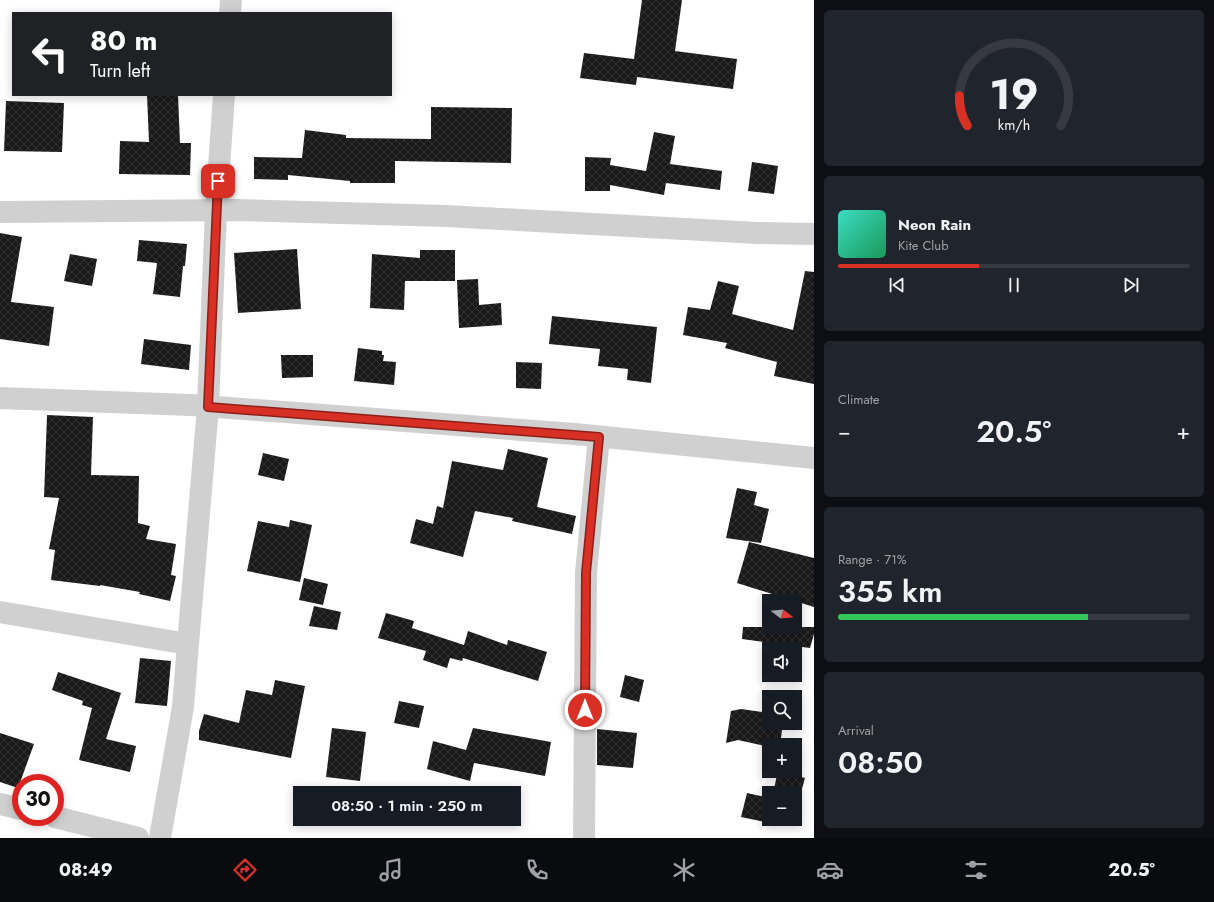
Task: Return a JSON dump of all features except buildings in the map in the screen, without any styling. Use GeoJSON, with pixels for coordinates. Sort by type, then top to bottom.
{"type":"FeatureCollection","features":[{"type":"Feature","properties":{"kind":"street"},"geometry":{"type":"LineString","coordinates":[[230,12],[231,0]]}},
{"type":"Feature","properties":{"kind":"street"},"geometry":{"type":"LineString","coordinates":[[160,838],[183,707],[208,407],[216,210],[224,96]]}},
{"type":"Feature","properties":{"kind":"street"},"geometry":{"type":"LineString","coordinates":[[0,212],[216,210],[446,216],[814,234]]}},
{"type":"Feature","properties":{"kind":"street"},"geometry":{"type":"LineString","coordinates":[[0,398],[208,407],[599,437],[814,458]]}},
{"type":"Feature","properties":{"kind":"street"},"geometry":{"type":"LineString","coordinates":[[584,838],[586,573],[599,437]]}},
{"type":"Feature","properties":{"kind":"street"},"geometry":{"type":"LineString","coordinates":[[0,612],[188,644]]}},
{"type":"Feature","properties":{"kind":"street"},"geometry":{"type":"LineString","coordinates":[[0,804],[12,807]]}},
{"type":"Feature","properties":{"kind":"street"},"geometry":{"type":"LineString","coordinates":[[64,819],[138,838]]}},
{"type":"Feature","properties":{"kind":"route"},"geometry":{"type":"LineString","coordinates":[[218,181],[208,407],[599,437],[586,573],[585,710]]}}]}
